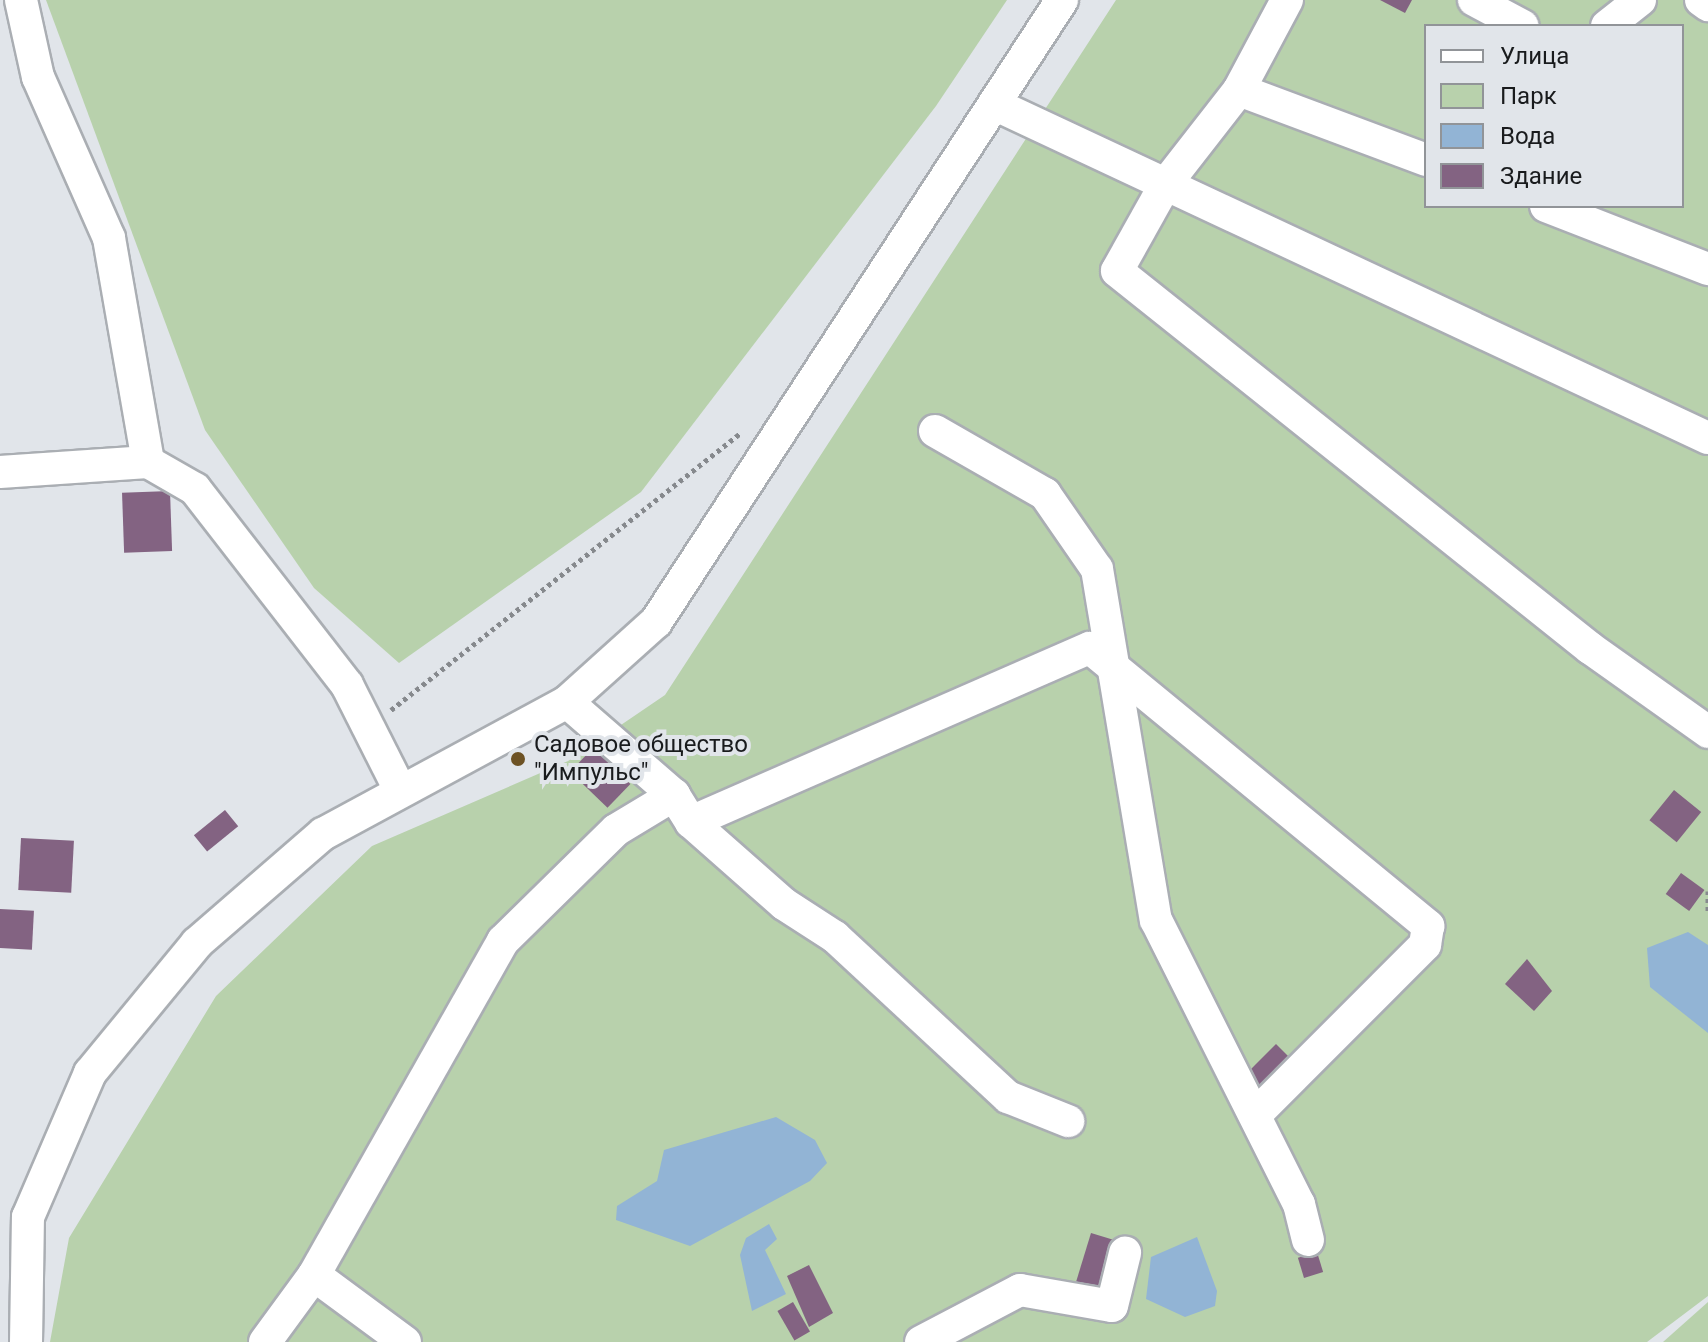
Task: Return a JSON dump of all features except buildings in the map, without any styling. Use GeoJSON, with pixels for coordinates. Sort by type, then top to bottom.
{"type":"FeatureCollection","features":[{"type":"Feature","properties":{"kind":"street"},"geometry":{"type":"LineString","coordinates":[[21,0],[38,77],[109,238],[148,462]]}},
{"type":"Feature","properties":{"kind":"street"},"geometry":{"type":"LineString","coordinates":[[26,1342],[14,1221],[90,1073],[197,943],[323,834],[399,788],[567,702],[656,622],[1062,0]]}},
{"type":"Feature","properties":{"kind":"street"},"geometry":{"type":"LineString","coordinates":[[1287,0],[1239,90],[1165,185],[1117,271],[1590,648],[1708,732]]}},
{"type":"Feature","properties":{"kind":"street"},"geometry":{"type":"LineString","coordinates":[[1474,0],[1519,24]]}},
{"type":"Feature","properties":{"kind":"street"},"geometry":{"type":"LineString","coordinates":[[1610,24],[1640,0]]}},
{"type":"Feature","properties":{"kind":"street"},"geometry":{"type":"LineString","coordinates":[[1701,0],[1708,5]]}},
{"type":"Feature","properties":{"kind":"street"},"geometry":{"type":"LineString","coordinates":[[1239,90],[1424,159]]}},
{"type":"Feature","properties":{"kind":"street"},"geometry":{"type":"LineString","coordinates":[[994,104],[1708,438]]}},
{"type":"Feature","properties":{"kind":"street"},"geometry":{"type":"LineString","coordinates":[[1551,208],[1708,269]]}},
{"type":"Feature","properties":{"kind":"street"},"geometry":{"type":"LineString","coordinates":[[935,431],[1045,494],[1097,569],[1109,664],[1156,920],[1256,1114],[1308,1240]]}},
{"type":"Feature","properties":{"kind":"street"},"geometry":{"type":"LineString","coordinates":[[0,472],[148,462],[195,489],[273,580],[368,728],[399,788]]}},
{"type":"Feature","properties":{"kind":"street"},"geometry":{"type":"LineString","coordinates":[[691,822],[1090,648],[1428,926],[1425,945],[1256,1114]]}},
{"type":"Feature","properties":{"kind":"street"},"geometry":{"type":"LineString","coordinates":[[567,702],[674,795],[691,822],[784,904],[835,937],[1008,1097],[1068,1121]]}},
{"type":"Feature","properties":{"kind":"street"},"geometry":{"type":"LineString","coordinates":[[265,1342],[314,1275],[503,941],[616,830],[674,795]]}},
{"type":"Feature","properties":{"kind":"street"},"geometry":{"type":"LineString","coordinates":[[921,1342],[1020,1290],[1112,1306],[1125,1253]]}},
{"type":"Feature","properties":{"kind":"street"},"geometry":{"type":"LineString","coordinates":[[314,1275],[405,1342]]}},
{"type":"Feature","properties":{"kind":"path"},"geometry":{"type":"LineString","coordinates":[[368,728],[752,423]]}},
{"type":"Feature","properties":{"kind":"path"},"geometry":{"type":"LineString","coordinates":[[1708,891],[1708,912]]}},
{"type":"Feature","properties":{"kind":"green space"},"geometry":{"type":"Polygon","coordinates":[[[46,0],[1007,0],[936,106],[641,492],[399,663],[314,588],[205,430],[46,0]]]}},
{"type":"Feature","properties":{"kind":"green space"},"geometry":{"type":"Polygon","coordinates":[[[1116,0],[1708,0],[1708,1296],[1647,1342],[50,1342],[69,1238],[216,996],[372,846],[568,761],[665,695],[1116,0]]]}},
{"type":"Feature","properties":{"kind":"green space"},"geometry":{"type":"Polygon","coordinates":[[[1708,1302],[1708,1342],[1663,1342],[1708,1302]]]}},
{"type":"Feature","properties":{"kind":"water"},"geometry":{"type":"Polygon","coordinates":[[[1688,932],[1708,945],[1708,1033],[1650,987],[1647,948],[1688,932]]]}},
{"type":"Feature","properties":{"kind":"water"},"geometry":{"type":"Polygon","coordinates":[[[776,1117],[815,1140],[827,1163],[810,1181],[690,1246],[616,1220],[617,1206],[657,1181],[664,1150],[776,1117]]]}},
{"type":"Feature","properties":{"kind":"water"},"geometry":{"type":"Polygon","coordinates":[[[769,1224],[777,1239],[765,1250],[786,1294],[752,1311],[740,1255],[746,1238],[769,1224]]]}},
{"type":"Feature","properties":{"kind":"water"},"geometry":{"type":"Polygon","coordinates":[[[1197,1237],[1217,1291],[1215,1306],[1185,1317],[1146,1299],[1151,1257],[1197,1237]]]}},
{"type":"Feature","properties":{"kind":"place","name":"Садовое общество \"Импульс\""},"geometry":{"type":"Point","coordinates":[518,759]}}]}
